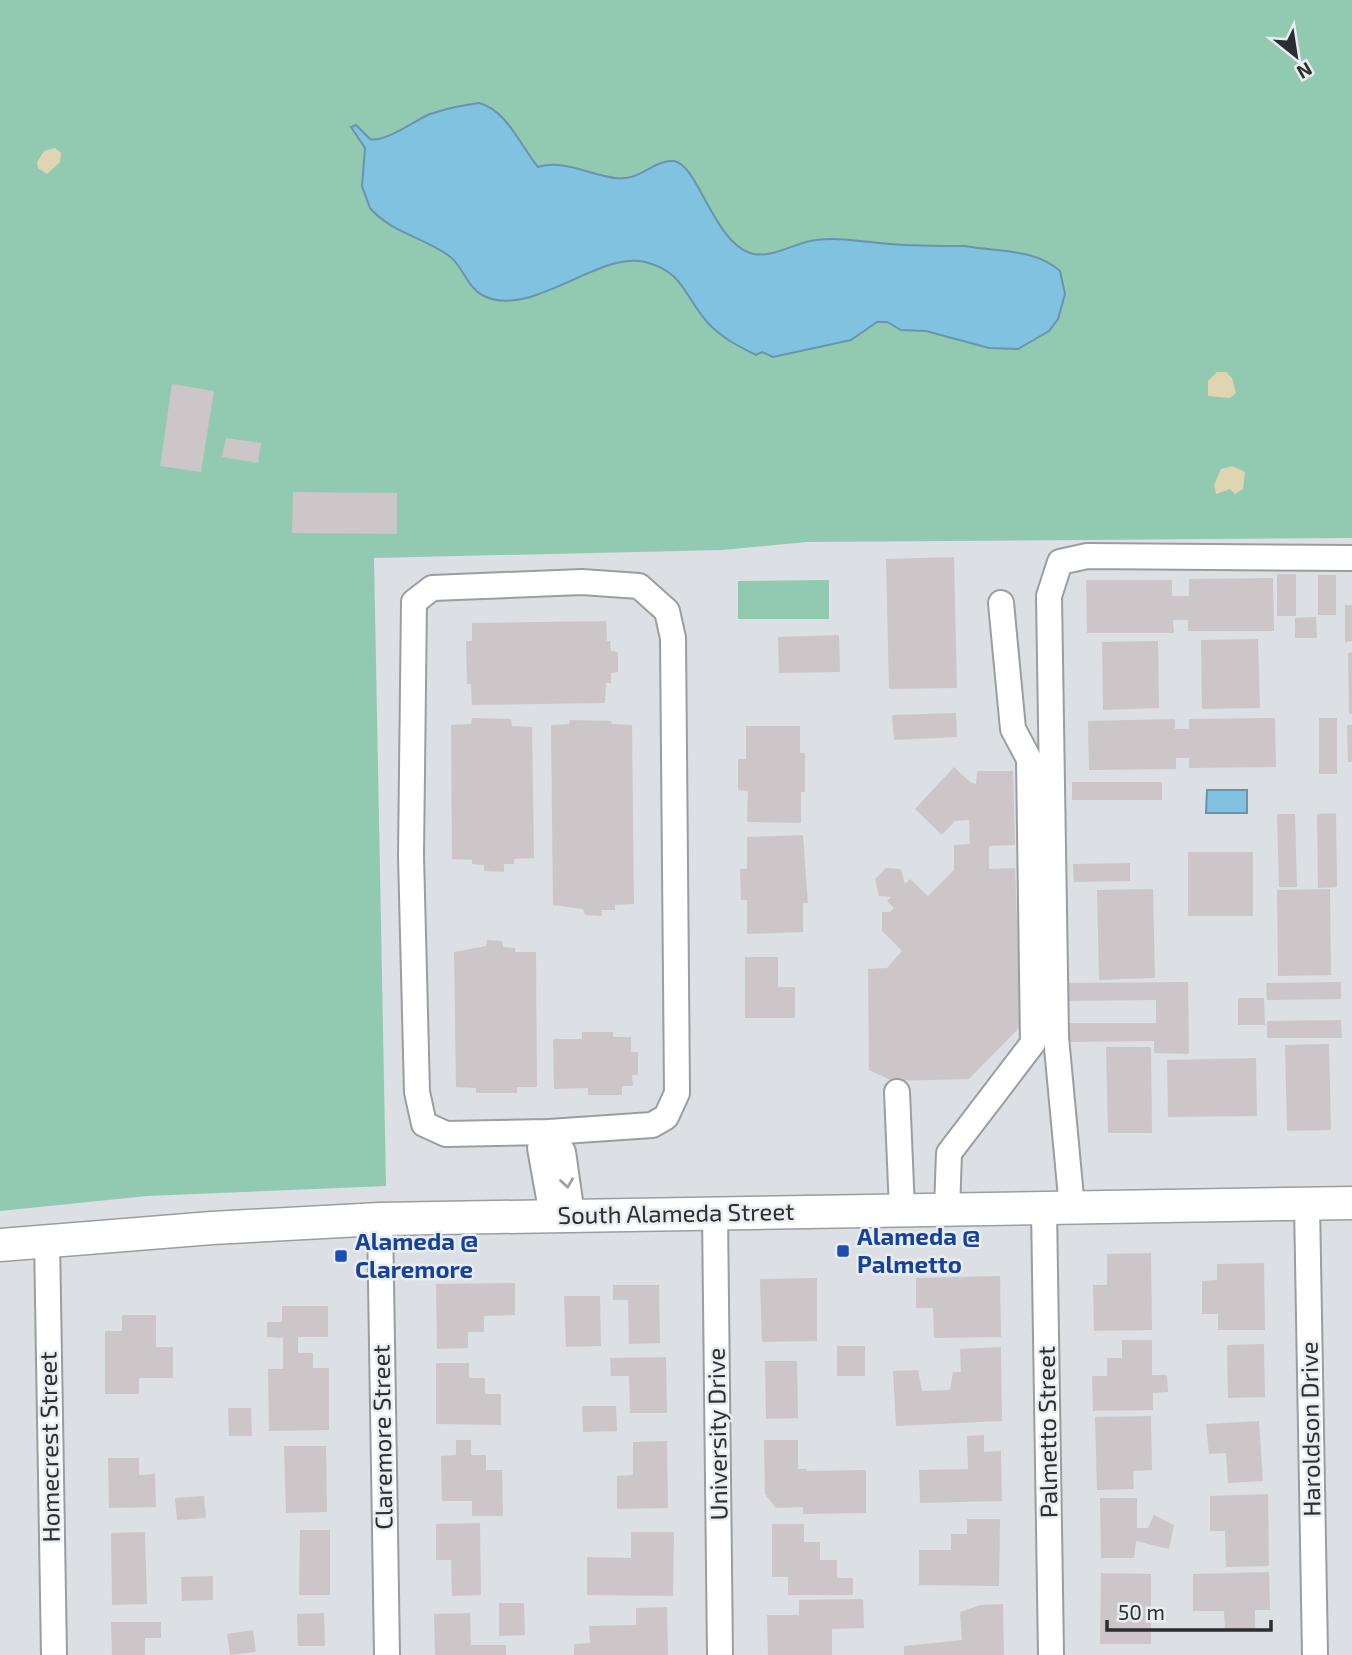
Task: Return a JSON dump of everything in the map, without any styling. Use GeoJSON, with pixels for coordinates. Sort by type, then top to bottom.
{"type":"FeatureCollection","features":[{"type":"Feature","properties":{"kind":"main road","name":"South Alameda Street"},"geometry":{"type":"LineString","coordinates":[[0,1245],[380,1219],[1352,1203]]}},
{"type":"Feature","properties":{"kind":"street","name":"Palmetto Street"},"geometry":{"type":"LineString","coordinates":[[1051,1655],[1058,1208],[1049,596],[1060,562],[1087,556],[1352,558]]}},
{"type":"Feature","properties":{"kind":"street"},"geometry":{"type":"LineString","coordinates":[[582,582],[639,586],[667,611],[673,638],[677,1093],[666,1116],[652,1125],[549,1132],[446,1134],[424,1124],[417,1092],[411,856],[414,602],[432,588],[582,582]]}},
{"type":"Feature","properties":{"kind":"street"},"geometry":{"type":"LineString","coordinates":[[947,1209],[949,1153],[1033,1043],[1028,759],[1013,729],[1002,603]]}},
{"type":"Feature","properties":{"kind":"street"},"geometry":{"type":"LineString","coordinates":[[897,1091],[902,1210]]}},
{"type":"Feature","properties":{"kind":"street"},"geometry":{"type":"LineString","coordinates":[[549,1132],[563,1152],[562,1215]]}},
{"type":"Feature","properties":{"kind":"street","name":"Haroldson Drive"},"geometry":{"type":"LineString","coordinates":[[1307,1204],[1315,1655]]}},
{"type":"Feature","properties":{"kind":"street","name":"University Drive"},"geometry":{"type":"LineString","coordinates":[[715,1213],[720,1655]]}},
{"type":"Feature","properties":{"kind":"street","name":"Claremore Street"},"geometry":{"type":"LineString","coordinates":[[380,1219],[387,1655]]}},
{"type":"Feature","properties":{"kind":"street","name":"Homecrest Street"},"geometry":{"type":"LineString","coordinates":[[47,1240],[54,1655]]}},
{"type":"Feature","properties":{"kind":"green space"},"geometry":{"type":"Polygon","coordinates":[[[0,0],[1352,0],[1352,538],[807,542],[722,550],[374,558],[386,1186],[147,1196],[0,1211],[0,0]]]}},
{"type":"Feature","properties":{"kind":"green space"},"geometry":{"type":"Polygon","coordinates":[[[829,580],[829,619],[738,619],[738,581],[829,580]]]}},
{"type":"Feature","properties":{"kind":"sand"},"geometry":{"type":"Polygon","coordinates":[[[55,148],[61,153],[60,162],[47,174],[38,168],[37,162],[44,151],[55,148]]]}},
{"type":"Feature","properties":{"kind":"sand"},"geometry":{"type":"Polygon","coordinates":[[[1217,372],[1226,372],[1232,378],[1236,393],[1230,398],[1208,396],[1208,381],[1217,372]]]}},
{"type":"Feature","properties":{"kind":"sand"},"geometry":{"type":"Polygon","coordinates":[[[1232,466],[1245,472],[1243,489],[1235,494],[1230,489],[1216,494],[1214,485],[1221,469],[1232,466]]]}},
{"type":"Feature","properties":{"kind":"water"},"geometry":{"type":"Polygon","coordinates":[[[479,103],[498,113],[538,167],[566,166],[624,178],[632,177],[660,163],[674,161],[691,175],[726,234],[750,253],[766,254],[808,241],[835,239],[899,245],[965,246],[1039,258],[1060,271],[1065,294],[1058,319],[1049,331],[1018,349],[989,348],[926,331],[901,330],[887,322],[877,322],[851,340],[773,357],[762,352],[756,355],[725,337],[708,323],[676,279],[658,266],[645,262],[627,261],[607,266],[543,293],[521,299],[501,301],[482,295],[448,255],[387,223],[370,208],[362,186],[365,148],[351,127],[356,125],[370,139],[383,138],[430,114],[479,103]]]}},
{"type":"Feature","properties":{"kind":"water"},"geometry":{"type":"Polygon","coordinates":[[[1207,790],[1247,790],[1247,813],[1206,813],[1207,790]]]}},
{"type":"Feature","properties":{"kind":"building"},"geometry":{"type":"Polygon","coordinates":[[[172,384],[214,391],[201,472],[160,466],[172,384]]]}},
{"type":"Feature","properties":{"kind":"building"},"geometry":{"type":"Polygon","coordinates":[[[226,438],[261,443],[258,463],[222,457],[226,438]]]}},
{"type":"Feature","properties":{"kind":"building"},"geometry":{"type":"Polygon","coordinates":[[[293,492],[397,493],[397,534],[292,533],[293,492]]]}},
{"type":"Feature","properties":{"kind":"building"},"geometry":{"type":"Polygon","coordinates":[[[954,557],[957,688],[889,689],[886,559],[954,557]]]}},
{"type":"Feature","properties":{"kind":"building"},"geometry":{"type":"Polygon","coordinates":[[[1277,574],[1296,574],[1296,616],[1277,616],[1277,574]]]}},
{"type":"Feature","properties":{"kind":"building"},"geometry":{"type":"Polygon","coordinates":[[[1318,575],[1336,575],[1336,615],[1318,615],[1318,575]]]}},
{"type":"Feature","properties":{"kind":"building"},"geometry":{"type":"Polygon","coordinates":[[[1273,578],[1274,631],[1188,631],[1188,620],[1173,620],[1174,633],[1087,633],[1086,580],[1172,580],[1172,596],[1189,596],[1189,579],[1273,578]]]}},
{"type":"Feature","properties":{"kind":"building"},"geometry":{"type":"Polygon","coordinates":[[[1345,605],[1352,605],[1352,641],[1345,642],[1345,605]]]}},
{"type":"Feature","properties":{"kind":"building"},"geometry":{"type":"Polygon","coordinates":[[[1316,617],[1317,638],[1295,638],[1295,618],[1316,617]]]}},
{"type":"Feature","properties":{"kind":"building"},"geometry":{"type":"Polygon","coordinates":[[[606,621],[607,641],[610,641],[611,651],[618,652],[618,672],[611,673],[611,683],[606,683],[605,703],[472,705],[471,684],[467,684],[466,641],[472,641],[472,623],[606,621]]]}},
{"type":"Feature","properties":{"kind":"building"},"geometry":{"type":"Polygon","coordinates":[[[839,635],[840,672],[779,673],[778,637],[839,635]]]}},
{"type":"Feature","properties":{"kind":"building"},"geometry":{"type":"Polygon","coordinates":[[[1258,639],[1260,708],[1202,709],[1201,640],[1258,639]]]}},
{"type":"Feature","properties":{"kind":"building"},"geometry":{"type":"Polygon","coordinates":[[[1158,641],[1159,708],[1103,710],[1102,642],[1158,641]]]}},
{"type":"Feature","properties":{"kind":"building"},"geometry":{"type":"Polygon","coordinates":[[[1352,652],[1352,714],[1349,714],[1348,653],[1352,652]]]}},
{"type":"Feature","properties":{"kind":"building"},"geometry":{"type":"Polygon","coordinates":[[[956,713],[957,737],[894,740],[892,715],[956,713]]]}},
{"type":"Feature","properties":{"kind":"building"},"geometry":{"type":"Polygon","coordinates":[[[472,718],[511,719],[512,726],[532,727],[534,858],[514,859],[514,864],[504,864],[504,872],[484,871],[484,865],[472,864],[472,860],[452,859],[451,725],[471,724],[472,718]]]}},
{"type":"Feature","properties":{"kind":"building"},"geometry":{"type":"Polygon","coordinates":[[[1275,718],[1276,767],[1189,768],[1189,758],[1176,758],[1176,769],[1089,770],[1088,721],[1175,719],[1175,729],[1189,729],[1189,719],[1275,718]]]}},
{"type":"Feature","properties":{"kind":"building"},"geometry":{"type":"Polygon","coordinates":[[[1319,718],[1337,718],[1337,774],[1319,774],[1319,718]]]}},
{"type":"Feature","properties":{"kind":"building"},"geometry":{"type":"Polygon","coordinates":[[[570,720],[611,721],[612,724],[632,725],[634,904],[615,905],[615,910],[602,910],[602,916],[585,915],[583,909],[553,905],[551,725],[569,724],[570,720]]]}},
{"type":"Feature","properties":{"kind":"building"},"geometry":{"type":"Polygon","coordinates":[[[1347,725],[1352,725],[1352,762],[1348,762],[1347,725]]]}},
{"type":"Feature","properties":{"kind":"building"},"geometry":{"type":"Polygon","coordinates":[[[746,726],[800,726],[800,753],[805,753],[805,792],[801,792],[801,823],[747,822],[748,791],[738,790],[738,759],[746,759],[746,726]]]}},
{"type":"Feature","properties":{"kind":"building"},"geometry":{"type":"Polygon","coordinates":[[[954,767],[976,784],[977,771],[1013,771],[1015,845],[989,846],[989,869],[1015,868],[1021,1026],[969,1079],[893,1081],[869,1070],[868,969],[887,968],[902,951],[882,931],[882,912],[890,912],[894,908],[887,901],[891,897],[879,896],[875,879],[886,868],[901,869],[905,884],[910,879],[928,896],[954,870],[954,845],[970,844],[969,820],[955,821],[942,835],[915,809],[954,767]]]}},
{"type":"Feature","properties":{"kind":"building"},"geometry":{"type":"Polygon","coordinates":[[[1072,782],[1162,782],[1162,800],[1072,800],[1072,782]]]}},
{"type":"Feature","properties":{"kind":"building"},"geometry":{"type":"Polygon","coordinates":[[[1336,813],[1337,887],[1318,888],[1317,814],[1336,813]]]}},
{"type":"Feature","properties":{"kind":"building"},"geometry":{"type":"Polygon","coordinates":[[[1277,814],[1295,814],[1297,887],[1279,887],[1277,814]]]}},
{"type":"Feature","properties":{"kind":"building"},"geometry":{"type":"Polygon","coordinates":[[[803,835],[808,903],[803,903],[803,932],[747,934],[747,900],[741,900],[740,869],[747,869],[747,837],[803,835]]]}},
{"type":"Feature","properties":{"kind":"building"},"geometry":{"type":"Polygon","coordinates":[[[1188,852],[1253,852],[1253,916],[1188,916],[1188,852]]]}},
{"type":"Feature","properties":{"kind":"building"},"geometry":{"type":"Polygon","coordinates":[[[1130,863],[1130,881],[1074,882],[1073,864],[1130,863]]]}},
{"type":"Feature","properties":{"kind":"building"},"geometry":{"type":"Polygon","coordinates":[[[1153,889],[1155,978],[1099,980],[1097,890],[1153,889]]]}},
{"type":"Feature","properties":{"kind":"building"},"geometry":{"type":"Polygon","coordinates":[[[1330,889],[1331,975],[1278,976],[1277,890],[1330,889]]]}},
{"type":"Feature","properties":{"kind":"building"},"geometry":{"type":"Polygon","coordinates":[[[487,940],[502,941],[503,947],[515,948],[515,952],[536,952],[537,1087],[517,1087],[517,1093],[476,1093],[476,1088],[456,1087],[454,952],[486,946],[487,940]]]}},
{"type":"Feature","properties":{"kind":"building"},"geometry":{"type":"Polygon","coordinates":[[[745,957],[778,957],[778,987],[795,987],[795,1018],[745,1018],[745,957]]]}},
{"type":"Feature","properties":{"kind":"building"},"geometry":{"type":"Polygon","coordinates":[[[1188,982],[1189,1054],[1154,1053],[1154,1041],[1069,1042],[1069,1023],[1156,1023],[1156,1000],[1068,1001],[1067,983],[1188,982]]]}},
{"type":"Feature","properties":{"kind":"building"},"geometry":{"type":"Polygon","coordinates":[[[1341,982],[1341,999],[1267,1000],[1266,983],[1341,982]]]}},
{"type":"Feature","properties":{"kind":"building"},"geometry":{"type":"Polygon","coordinates":[[[1238,998],[1264,998],[1265,1025],[1238,1025],[1238,998]]]}},
{"type":"Feature","properties":{"kind":"building"},"geometry":{"type":"Polygon","coordinates":[[[1341,1020],[1342,1038],[1267,1038],[1267,1021],[1341,1020]]]}},
{"type":"Feature","properties":{"kind":"building"},"geometry":{"type":"Polygon","coordinates":[[[582,1032],[613,1032],[613,1037],[631,1037],[631,1052],[638,1052],[638,1075],[632,1075],[633,1086],[622,1086],[622,1095],[588,1095],[588,1088],[554,1089],[553,1039],[582,1039],[582,1032]]]}},
{"type":"Feature","properties":{"kind":"building"},"geometry":{"type":"Polygon","coordinates":[[[1329,1044],[1331,1130],[1287,1131],[1285,1045],[1329,1044]]]}},
{"type":"Feature","properties":{"kind":"building"},"geometry":{"type":"Polygon","coordinates":[[[1106,1047],[1151,1047],[1152,1133],[1108,1133],[1106,1047]]]}},
{"type":"Feature","properties":{"kind":"building"},"geometry":{"type":"Polygon","coordinates":[[[1256,1058],[1257,1116],[1168,1117],[1167,1060],[1256,1058]]]}},
{"type":"Feature","properties":{"kind":"building"},"geometry":{"type":"Polygon","coordinates":[[[1151,1253],[1152,1330],[1094,1331],[1093,1285],[1107,1285],[1107,1254],[1151,1253]]]}},
{"type":"Feature","properties":{"kind":"building"},"geometry":{"type":"Polygon","coordinates":[[[1264,1263],[1265,1330],[1218,1330],[1218,1314],[1202,1314],[1202,1281],[1217,1280],[1217,1264],[1264,1263]]]}},
{"type":"Feature","properties":{"kind":"building"},"geometry":{"type":"Polygon","coordinates":[[[1000,1276],[1001,1337],[934,1338],[933,1308],[916,1308],[916,1278],[1000,1276]]]}},
{"type":"Feature","properties":{"kind":"building"},"geometry":{"type":"Polygon","coordinates":[[[817,1278],[817,1341],[762,1342],[760,1279],[817,1278]]]}},
{"type":"Feature","properties":{"kind":"building"},"geometry":{"type":"Polygon","coordinates":[[[515,1283],[515,1315],[484,1316],[484,1332],[468,1332],[468,1348],[437,1349],[436,1284],[515,1283]]]}},
{"type":"Feature","properties":{"kind":"building"},"geometry":{"type":"Polygon","coordinates":[[[613,1285],[659,1285],[660,1343],[629,1344],[628,1300],[613,1300],[613,1285]]]}},
{"type":"Feature","properties":{"kind":"building"},"geometry":{"type":"Polygon","coordinates":[[[564,1296],[600,1296],[601,1346],[566,1347],[564,1296]]]}},
{"type":"Feature","properties":{"kind":"building"},"geometry":{"type":"Polygon","coordinates":[[[282,1306],[328,1306],[328,1337],[298,1337],[298,1353],[313,1353],[313,1368],[329,1368],[329,1430],[269,1431],[268,1369],[283,1369],[283,1338],[267,1337],[267,1322],[282,1322],[282,1306]]]}},
{"type":"Feature","properties":{"kind":"building"},"geometry":{"type":"Polygon","coordinates":[[[122,1315],[156,1315],[156,1347],[173,1347],[173,1378],[139,1378],[139,1394],[105,1394],[105,1331],[122,1331],[122,1315]]]}},
{"type":"Feature","properties":{"kind":"building"},"geometry":{"type":"Polygon","coordinates":[[[1122,1340],[1152,1340],[1152,1375],[1167,1375],[1168,1392],[1153,1393],[1153,1410],[1093,1411],[1092,1376],[1107,1376],[1107,1358],[1122,1358],[1122,1340]]]}},
{"type":"Feature","properties":{"kind":"building"},"geometry":{"type":"Polygon","coordinates":[[[1264,1344],[1265,1397],[1228,1398],[1227,1345],[1264,1344]]]}},
{"type":"Feature","properties":{"kind":"building"},"geometry":{"type":"Polygon","coordinates":[[[837,1346],[865,1346],[865,1376],[837,1376],[837,1346]]]}},
{"type":"Feature","properties":{"kind":"building"},"geometry":{"type":"Polygon","coordinates":[[[1001,1347],[1002,1421],[896,1426],[893,1371],[918,1370],[922,1391],[950,1390],[953,1372],[961,1372],[960,1349],[1001,1347]]]}},
{"type":"Feature","properties":{"kind":"building"},"geometry":{"type":"Polygon","coordinates":[[[666,1357],[667,1413],[630,1413],[629,1376],[611,1376],[610,1358],[666,1357]]]}},
{"type":"Feature","properties":{"kind":"building"},"geometry":{"type":"Polygon","coordinates":[[[765,1361],[797,1361],[798,1418],[766,1419],[765,1361]]]}},
{"type":"Feature","properties":{"kind":"building"},"geometry":{"type":"Polygon","coordinates":[[[436,1363],[469,1363],[469,1378],[485,1378],[485,1394],[501,1394],[501,1425],[436,1424],[436,1363]]]}},
{"type":"Feature","properties":{"kind":"building"},"geometry":{"type":"Polygon","coordinates":[[[582,1406],[616,1406],[617,1431],[583,1432],[582,1406]]]}},
{"type":"Feature","properties":{"kind":"building"},"geometry":{"type":"Polygon","coordinates":[[[228,1408],[251,1408],[252,1436],[229,1436],[228,1408]]]}},
{"type":"Feature","properties":{"kind":"building"},"geometry":{"type":"Polygon","coordinates":[[[1151,1416],[1152,1470],[1133,1471],[1134,1489],[1097,1490],[1095,1417],[1151,1416]]]}},
{"type":"Feature","properties":{"kind":"building"},"geometry":{"type":"Polygon","coordinates":[[[1259,1421],[1263,1481],[1228,1483],[1226,1453],[1209,1454],[1206,1424],[1259,1421]]]}},
{"type":"Feature","properties":{"kind":"building"},"geometry":{"type":"Polygon","coordinates":[[[984,1435],[984,1452],[1001,1451],[1002,1501],[920,1503],[919,1470],[968,1469],[967,1436],[984,1435]]]}},
{"type":"Feature","properties":{"kind":"building"},"geometry":{"type":"Polygon","coordinates":[[[456,1440],[471,1440],[471,1455],[486,1455],[486,1470],[502,1470],[503,1516],[472,1516],[472,1501],[442,1501],[441,1456],[456,1455],[456,1440]]]}},
{"type":"Feature","properties":{"kind":"building"},"geometry":{"type":"Polygon","coordinates":[[[764,1440],[798,1440],[798,1469],[866,1470],[866,1513],[803,1514],[803,1507],[776,1508],[765,1494],[764,1440]]]}},
{"type":"Feature","properties":{"kind":"building"},"geometry":{"type":"Polygon","coordinates":[[[667,1441],[668,1508],[617,1509],[617,1476],[633,1475],[633,1442],[667,1441]]]}},
{"type":"Feature","properties":{"kind":"building"},"geometry":{"type":"Polygon","coordinates":[[[284,1446],[326,1446],[327,1512],[286,1513],[284,1446]]]}},
{"type":"Feature","properties":{"kind":"building"},"geometry":{"type":"Polygon","coordinates":[[[108,1458],[139,1458],[139,1475],[155,1474],[156,1507],[109,1508],[108,1458]]]}},
{"type":"Feature","properties":{"kind":"building"},"geometry":{"type":"Polygon","coordinates":[[[1268,1494],[1269,1566],[1226,1567],[1225,1531],[1210,1531],[1210,1496],[1268,1494]]]}},
{"type":"Feature","properties":{"kind":"building"},"geometry":{"type":"Polygon","coordinates":[[[204,1496],[206,1518],[177,1520],[175,1498],[204,1496]]]}},
{"type":"Feature","properties":{"kind":"building"},"geometry":{"type":"Polygon","coordinates":[[[1100,1498],[1137,1498],[1137,1528],[1148,1528],[1154,1515],[1174,1525],[1169,1549],[1136,1541],[1134,1558],[1101,1558],[1100,1498]]]}},
{"type":"Feature","properties":{"kind":"building"},"geometry":{"type":"Polygon","coordinates":[[[967,1519],[1000,1519],[999,1586],[919,1585],[919,1550],[951,1550],[951,1534],[967,1534],[967,1519]]]}},
{"type":"Feature","properties":{"kind":"building"},"geometry":{"type":"Polygon","coordinates":[[[480,1523],[481,1595],[452,1596],[451,1560],[436,1560],[436,1524],[480,1523]]]}},
{"type":"Feature","properties":{"kind":"building"},"geometry":{"type":"Polygon","coordinates":[[[772,1524],[804,1524],[804,1542],[820,1542],[820,1560],[837,1560],[837,1578],[853,1578],[853,1595],[788,1595],[788,1577],[772,1577],[772,1524]]]}},
{"type":"Feature","properties":{"kind":"building"},"geometry":{"type":"Polygon","coordinates":[[[300,1530],[330,1530],[330,1595],[299,1595],[300,1530]]]}},
{"type":"Feature","properties":{"kind":"building"},"geometry":{"type":"Polygon","coordinates":[[[145,1532],[147,1604],[112,1605],[111,1533],[145,1532]]]}},
{"type":"Feature","properties":{"kind":"building"},"geometry":{"type":"Polygon","coordinates":[[[631,1532],[674,1532],[673,1596],[587,1595],[587,1557],[631,1558],[631,1532]]]}},
{"type":"Feature","properties":{"kind":"building"},"geometry":{"type":"Polygon","coordinates":[[[1269,1572],[1270,1610],[1255,1610],[1255,1629],[1225,1629],[1224,1611],[1193,1611],[1193,1574],[1269,1572]]]}},
{"type":"Feature","properties":{"kind":"building"},"geometry":{"type":"Polygon","coordinates":[[[1101,1573],[1151,1574],[1151,1644],[1100,1644],[1101,1573]]]}},
{"type":"Feature","properties":{"kind":"building"},"geometry":{"type":"Polygon","coordinates":[[[213,1576],[213,1600],[182,1601],[181,1577],[213,1576]]]}},
{"type":"Feature","properties":{"kind":"building"},"geometry":{"type":"Polygon","coordinates":[[[863,1599],[864,1628],[832,1629],[832,1655],[768,1655],[767,1615],[799,1615],[799,1600],[863,1599]]]}},
{"type":"Feature","properties":{"kind":"building"},"geometry":{"type":"Polygon","coordinates":[[[499,1603],[524,1603],[525,1635],[499,1636],[499,1603]]]}},
{"type":"Feature","properties":{"kind":"building"},"geometry":{"type":"Polygon","coordinates":[[[1003,1604],[1004,1655],[904,1655],[904,1646],[962,1640],[960,1612],[980,1605],[1003,1604]]]}},
{"type":"Feature","properties":{"kind":"building"},"geometry":{"type":"Polygon","coordinates":[[[667,1607],[668,1655],[574,1655],[574,1644],[590,1643],[589,1626],[636,1625],[636,1608],[667,1607]]]}},
{"type":"Feature","properties":{"kind":"building"},"geometry":{"type":"Polygon","coordinates":[[[324,1613],[325,1646],[298,1646],[297,1614],[324,1613]]]}},
{"type":"Feature","properties":{"kind":"building"},"geometry":{"type":"Polygon","coordinates":[[[470,1613],[471,1645],[506,1645],[506,1655],[435,1655],[434,1614],[470,1613]]]}},
{"type":"Feature","properties":{"kind":"building"},"geometry":{"type":"Polygon","coordinates":[[[111,1622],[161,1622],[161,1638],[145,1638],[145,1655],[112,1655],[111,1622]]]}},
{"type":"Feature","properties":{"kind":"building"},"geometry":{"type":"Polygon","coordinates":[[[253,1630],[256,1652],[230,1655],[227,1634],[253,1630]]]}},
{"type":"Feature","properties":{"kind":"place","name":"Alameda @ Palmetto"},"geometry":{"type":"Point","coordinates":[843,1251]}},
{"type":"Feature","properties":{"kind":"place","name":"Alameda @ Claremore"},"geometry":{"type":"Point","coordinates":[341,1256]}}]}
